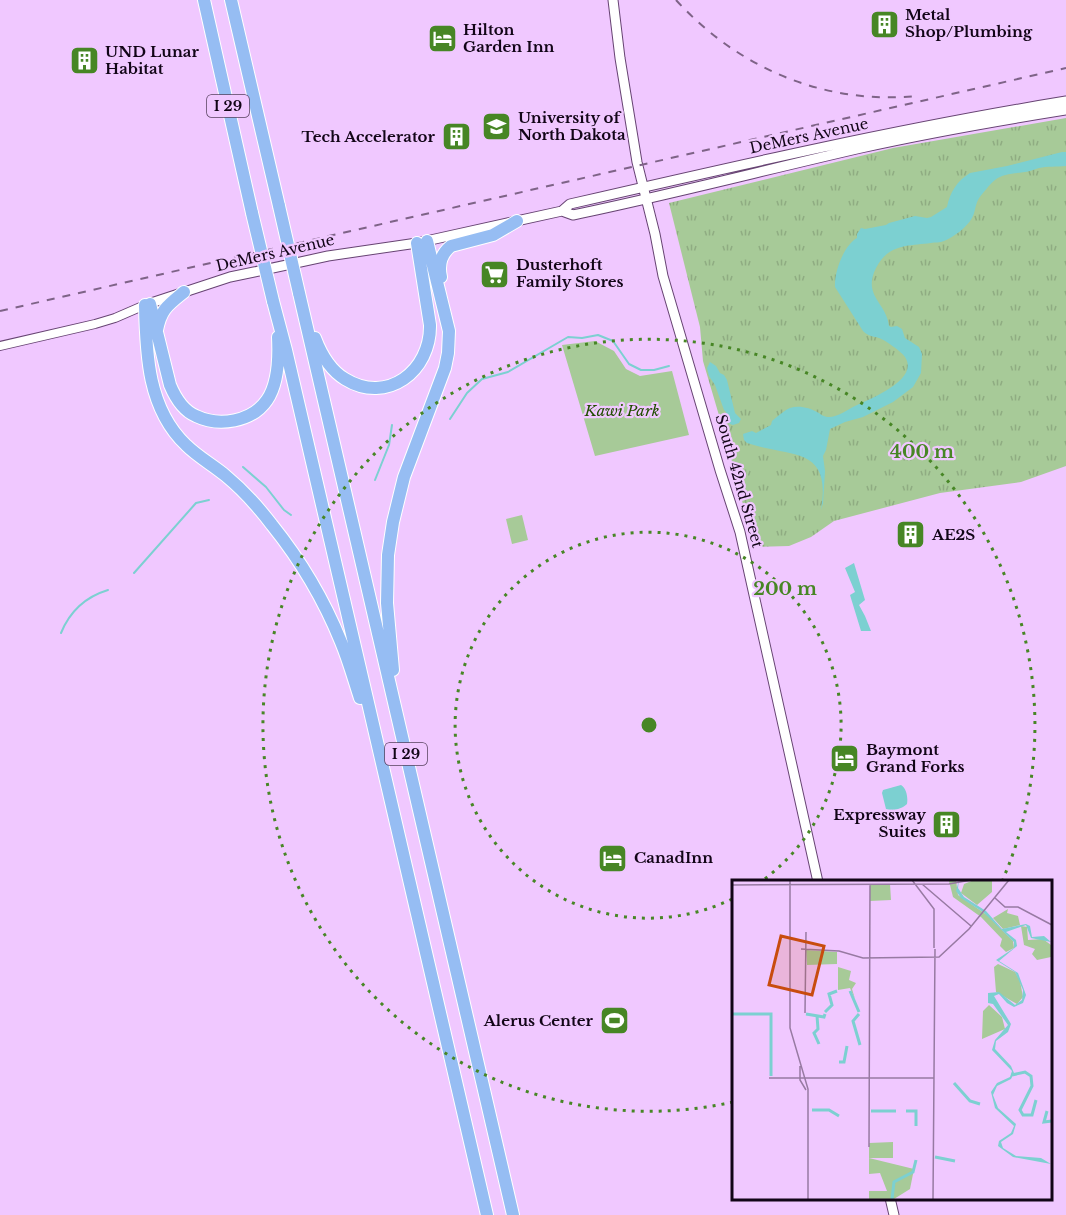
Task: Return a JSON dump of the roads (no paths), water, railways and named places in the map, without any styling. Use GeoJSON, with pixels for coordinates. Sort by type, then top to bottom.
{"type":"FeatureCollection","features":[{"type":"Feature","properties":{"kind":"highway","name":"I 29"},"geometry":{"type":"LineString","coordinates":[[204,0],[487,1215]]}},
{"type":"Feature","properties":{"kind":"highway","name":"I 29"},"geometry":{"type":"LineString","coordinates":[[231,0],[513,1215]]}},
{"type":"Feature","properties":{"kind":"highway"},"geometry":{"type":"LineString","coordinates":[[399,725],[387,603],[388,555],[404,477],[447,361],[449,319],[439,268],[445,252],[457,244],[493,235],[518,221]]}},
{"type":"Feature","properties":{"kind":"highway"},"geometry":{"type":"LineString","coordinates":[[300,299],[323,355],[344,379],[355,384],[382,388],[405,379],[420,364],[429,346],[430,325],[422,242]]}},
{"type":"Feature","properties":{"kind":"highway"},"geometry":{"type":"LineString","coordinates":[[422,242],[449,331]]}},
{"type":"Feature","properties":{"kind":"highway"},"geometry":{"type":"LineString","coordinates":[[157,331],[165,307],[184,292]]}},
{"type":"Feature","properties":{"kind":"highway"},"geometry":{"type":"LineString","coordinates":[[148,304],[170,385],[177,399],[197,417],[214,421],[233,421],[244,418],[256,412],[267,400],[272,390],[276,370],[278,344],[274,306]]}},
{"type":"Feature","properties":{"kind":"highway"},"geometry":{"type":"LineString","coordinates":[[148,304],[146,344],[149,372],[154,392],[166,420],[187,446],[226,476],[248,498],[301,564],[330,616],[378,746]]}},
{"type":"Feature","properties":{"kind":"main road","name":"South 42nd Street"},"geometry":{"type":"LineString","coordinates":[[613,0],[637,162],[663,276],[740,532],[818,880]]}},
{"type":"Feature","properties":{"kind":"main road","name":"DeMers Avenue"},"geometry":{"type":"LineString","coordinates":[[148,304],[230,277],[308,260],[422,242],[562,211],[570,204],[643,187],[876,136],[1066,101]]}},
{"type":"Feature","properties":{"kind":"main road","name":"DeMers Avenue"},"geometry":{"type":"LineString","coordinates":[[562,211],[573,215],[861,148],[1066,110]]}},
{"type":"Feature","properties":{"kind":"main road"},"geometry":{"type":"LineString","coordinates":[[890,1200],[894,1215]]}},
{"type":"Feature","properties":{"kind":"street","name":"DeMers Avenue"},"geometry":{"type":"LineString","coordinates":[[0,346],[95,324],[148,304]]}},
{"type":"Feature","properties":{"kind":"waterway"},"geometry":{"type":"LineString","coordinates":[[450,419],[467,393],[482,379],[508,372],[568,337],[582,338],[598,335],[613,341],[629,364],[641,370],[654,370],[669,366]]}},
{"type":"Feature","properties":{"kind":"waterway"},"geometry":{"type":"LineString","coordinates":[[375,480],[389,445],[392,425]]}},
{"type":"Feature","properties":{"kind":"waterway"},"geometry":{"type":"LineString","coordinates":[[243,467],[266,487],[284,510],[291,515]]}},
{"type":"Feature","properties":{"kind":"waterway"},"geometry":{"type":"LineString","coordinates":[[134,573],[196,503],[209,500]]}},
{"type":"Feature","properties":{"kind":"waterway"},"geometry":{"type":"LineString","coordinates":[[61,633],[79,606],[108,590]]}},
{"type":"Feature","properties":{"kind":"railway"},"geometry":{"type":"LineString","coordinates":[[676,0],[727,45],[756,63],[786,77],[817,88],[850,94],[883,97],[918,96]]}},
{"type":"Feature","properties":{"kind":"railway"},"geometry":{"type":"LineString","coordinates":[[0,311],[1066,68]]}},
{"type":"Feature","properties":{"kind":"place","name":"Metal Shop/Plumbing"},"geometry":{"type":"Point","coordinates":[884,24]}},
{"type":"Feature","properties":{"kind":"place","name":"Hilton Garden Inn"},"geometry":{"type":"Point","coordinates":[442,39]}},
{"type":"Feature","properties":{"kind":"place","name":"UND Lunar Habitat"},"geometry":{"type":"Point","coordinates":[84,61]}},
{"type":"Feature","properties":{"kind":"place","name":"University of North Dakota"},"geometry":{"type":"Point","coordinates":[497,127]}},
{"type":"Feature","properties":{"kind":"place","name":"Tech Accelerator"},"geometry":{"type":"Point","coordinates":[456,137]}},
{"type":"Feature","properties":{"kind":"place","name":"Dusterhoft Family Stores"},"geometry":{"type":"Point","coordinates":[495,274]}},
{"type":"Feature","properties":{"kind":"place","name":"AE2S"},"geometry":{"type":"Point","coordinates":[911,535]}},
{"type":"Feature","properties":{"kind":"place","name":"Baymont Grand Forks"},"geometry":{"type":"Point","coordinates":[845,759]}},
{"type":"Feature","properties":{"kind":"place","name":"Expressway Suites"},"geometry":{"type":"Point","coordinates":[947,824]}},
{"type":"Feature","properties":{"kind":"place","name":"CanadInn"},"geometry":{"type":"Point","coordinates":[613,858]}},
{"type":"Feature","properties":{"kind":"place","name":"Alerus Center"},"geometry":{"type":"Point","coordinates":[614,1021]}},
{"type":"Feature","properties":{"kind":"park label","name":"Kawi Park"},"geometry":{"type":"Point","coordinates":[622,411]}}]}
